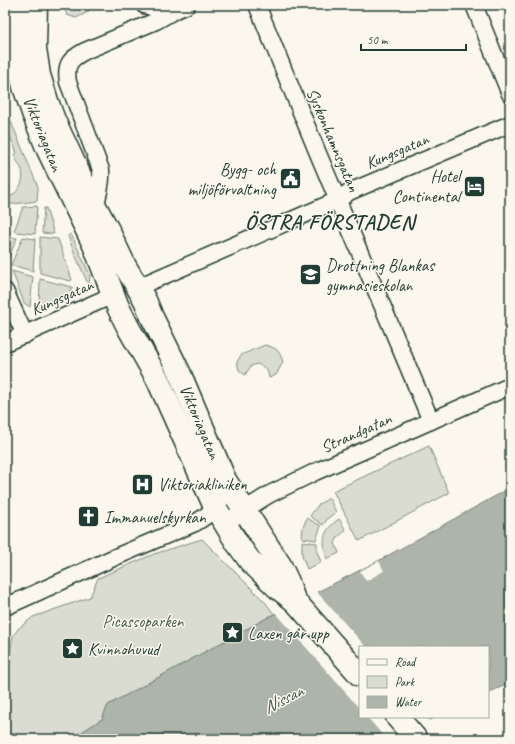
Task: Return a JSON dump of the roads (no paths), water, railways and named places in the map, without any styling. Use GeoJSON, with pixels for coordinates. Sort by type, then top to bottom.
{"type":"FeatureCollection","features":[{"type":"Feature","properties":{"kind":"highway"},"geometry":{"type":"LineString","coordinates":[[17,5],[15,26],[18,64],[31,81]]}},
{"type":"Feature","properties":{"kind":"highway"},"geometry":{"type":"LineString","coordinates":[[31,81],[35,48],[36,5]]}},
{"type":"Feature","properties":{"kind":"highway","name":"Viktoriagatan"},"geometry":{"type":"LineString","coordinates":[[31,81],[47,101],[64,144],[95,206],[113,295],[128,327],[157,378],[230,516],[259,533],[280,565],[295,601]]}},
{"type":"Feature","properties":{"kind":"highway","name":"Viktoriagatan"},"geometry":{"type":"LineString","coordinates":[[31,81],[32,113],[48,150],[101,238],[123,292],[138,323],[157,378]]}},
{"type":"Feature","properties":{"kind":"highway","name":"Viktoriagatan"},"geometry":{"type":"LineString","coordinates":[[101,238],[147,283],[162,312],[179,372]]}},
{"type":"Feature","properties":{"kind":"highway","name":"Viktoriagatan"},"geometry":{"type":"LineString","coordinates":[[101,238],[125,266],[145,300],[179,372],[224,480],[230,516],[237,543],[250,561],[278,588],[295,601]]}},
{"type":"Feature","properties":{"kind":"highway"},"geometry":{"type":"LineString","coordinates":[[295,601],[359,674]]}},
{"type":"Feature","properties":{"kind":"street"},"geometry":{"type":"LineString","coordinates":[[144,5],[159,9],[181,7]]}},
{"type":"Feature","properties":{"kind":"street","name":"Syskonhamnsgatan"},"geometry":{"type":"LineString","coordinates":[[257,5],[431,421]]}},
{"type":"Feature","properties":{"kind":"street"},"geometry":{"type":"LineString","coordinates":[[474,5],[510,94]]}},
{"type":"Feature","properties":{"kind":"street"},"geometry":{"type":"LineString","coordinates":[[95,206],[101,187],[101,170],[68,82],[67,74],[71,60],[85,51],[156,21],[181,7]]}},
{"type":"Feature","properties":{"kind":"street","name":"Kungsgatan"},"geometry":{"type":"LineString","coordinates":[[147,283],[338,200],[349,192],[510,124]]}},
{"type":"Feature","properties":{"kind":"street"},"geometry":{"type":"LineString","coordinates":[[5,291],[25,335]]}},
{"type":"Feature","properties":{"kind":"street","name":"Kungsgatan"},"geometry":{"type":"LineString","coordinates":[[5,343],[113,295]]}},
{"type":"Feature","properties":{"kind":"street","name":"Strandgatan"},"geometry":{"type":"LineString","coordinates":[[5,607],[186,527],[205,516],[230,516],[315,472],[510,386]]}},
{"type":"Feature","properties":{"kind":"water","name":"Nissan"},"geometry":{"type":"Polygon","coordinates":[[[510,488],[510,683],[489,693],[489,646],[359,646],[359,718],[434,718],[390,739],[71,739],[102,719],[108,705],[274,614],[378,561],[510,488]]]}},
{"type":"Feature","properties":{"kind":"place","name":"Bygg- och miljöförvaltning"},"geometry":{"type":"Point","coordinates":[291,179]}},
{"type":"Feature","properties":{"kind":"place","name":"Hotel Continental"},"geometry":{"type":"Point","coordinates":[475,186]}},
{"type":"Feature","properties":{"kind":"place","name":"Drottning Blankas gymnasieskolan"},"geometry":{"type":"Point","coordinates":[310,275]}},
{"type":"Feature","properties":{"kind":"place","name":"Viktoriakliniken"},"geometry":{"type":"Point","coordinates":[142,484]}},
{"type":"Feature","properties":{"kind":"place","name":"Immanuelskyrkan"},"geometry":{"type":"Point","coordinates":[88,517]}},
{"type":"Feature","properties":{"kind":"place","name":"Laxen går upp"},"geometry":{"type":"Point","coordinates":[232,633]}},
{"type":"Feature","properties":{"kind":"place","name":"Kvinnohuvud"},"geometry":{"type":"Point","coordinates":[73,649]}},
{"type":"Feature","properties":{"kind":"district","name":"ÖSTRA FÖRSTADEN"},"geometry":{"type":"Point","coordinates":[330,222]}},
{"type":"Feature","properties":{"kind":"park label","name":"Picassoparken"},"geometry":{"type":"Point","coordinates":[143,621]}}]}
